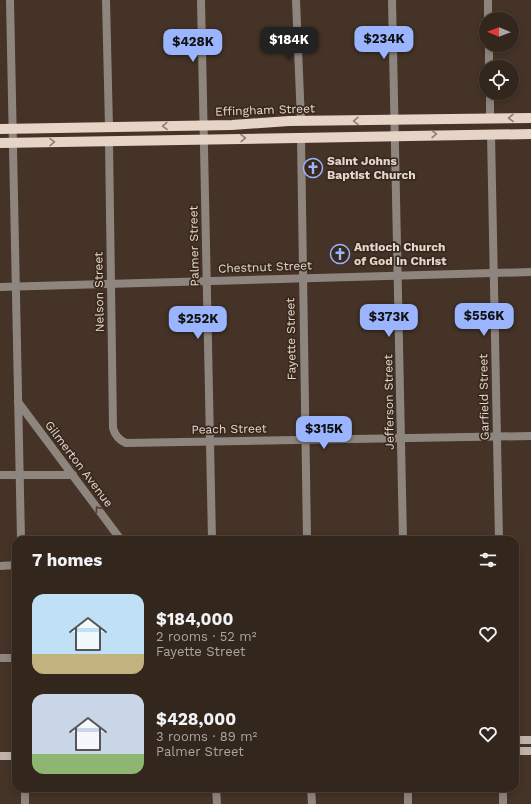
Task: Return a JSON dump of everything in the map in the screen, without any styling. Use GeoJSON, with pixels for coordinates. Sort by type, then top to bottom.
{"type":"FeatureCollection","features":[{"type":"Feature","properties":{"kind":"main road","name":"Effingham Street"},"geometry":{"type":"LineString","coordinates":[[0,129],[204,126],[301,121],[531,118]]}},
{"type":"Feature","properties":{"kind":"main road"},"geometry":{"type":"LineString","coordinates":[[0,143],[395,135],[531,134]]}},
{"type":"Feature","properties":{"kind":"main road"},"geometry":{"type":"LineString","coordinates":[[519,740],[531,740]]}},
{"type":"Feature","properties":{"kind":"main road"},"geometry":{"type":"LineString","coordinates":[[519,751],[531,751]]}},
{"type":"Feature","properties":{"kind":"main road"},"geometry":{"type":"LineString","coordinates":[[0,756],[12,756]]}},
{"type":"Feature","properties":{"kind":"street"},"geometry":{"type":"LineString","coordinates":[[10,0],[21,536]]}},
{"type":"Feature","properties":{"kind":"street"},"geometry":{"type":"LineString","coordinates":[[106,0],[109,127]]}},
{"type":"Feature","properties":{"kind":"street","name":"Palmer Street"},"geometry":{"type":"LineString","coordinates":[[201,0],[212,536]]}},
{"type":"Feature","properties":{"kind":"street"},"geometry":{"type":"LineString","coordinates":[[296,0],[301,121]]}},
{"type":"Feature","properties":{"kind":"street","name":"Jefferson Street"},"geometry":{"type":"LineString","coordinates":[[392,0],[403,536]]}},
{"type":"Feature","properties":{"kind":"street"},"geometry":{"type":"LineString","coordinates":[[488,0],[488,12]]}},
{"type":"Feature","properties":{"kind":"street"},"geometry":{"type":"LineString","coordinates":[[490,100],[490,119]]}},
{"type":"Feature","properties":{"kind":"street","name":"Garfield Street"},"geometry":{"type":"LineString","coordinates":[[491,134],[498,536]]}},
{"type":"Feature","properties":{"kind":"street","name":"Fayette Street"},"geometry":{"type":"LineString","coordinates":[[301,137],[307,536]]}},
{"type":"Feature","properties":{"kind":"street","name":"Nelson Street"},"geometry":{"type":"LineString","coordinates":[[109,141],[113,428],[117,437],[121,441]]}},
{"type":"Feature","properties":{"kind":"street","name":"Chestnut Street"},"geometry":{"type":"LineString","coordinates":[[0,286],[531,272]]}},
{"type":"Feature","properties":{"kind":"street","name":"Gilmerton Avenue"},"geometry":{"type":"LineString","coordinates":[[18,402],[118,536]]}},
{"type":"Feature","properties":{"kind":"street","name":"Peach Street"},"geometry":{"type":"LineString","coordinates":[[121,441],[126,443],[210,442],[531,436]]}},
{"type":"Feature","properties":{"kind":"street"},"geometry":{"type":"LineString","coordinates":[[0,475],[73,474]]}},
{"type":"Feature","properties":{"kind":"street"},"geometry":{"type":"LineString","coordinates":[[0,566],[12,565]]}},
{"type":"Feature","properties":{"kind":"street"},"geometry":{"type":"LineString","coordinates":[[0,658],[12,658]]}},
{"type":"Feature","properties":{"kind":"street"},"geometry":{"type":"LineString","coordinates":[[25,792],[25,804]]}},
{"type":"Feature","properties":{"kind":"street"},"geometry":{"type":"LineString","coordinates":[[216,792],[217,804]]}},
{"type":"Feature","properties":{"kind":"street"},"geometry":{"type":"LineString","coordinates":[[312,792],[312,804]]}},
{"type":"Feature","properties":{"kind":"street"},"geometry":{"type":"LineString","coordinates":[[408,792],[408,804]]}},
{"type":"Feature","properties":{"kind":"street"},"geometry":{"type":"LineString","coordinates":[[503,792],[503,804]]}},
{"type":"Feature","properties":{"kind":"place","name":"Saint Johns Baptist Church"},"geometry":{"type":"Point","coordinates":[313,168]}},
{"type":"Feature","properties":{"kind":"place","name":"Antioch Church of God in Christ"},"geometry":{"type":"Point","coordinates":[340,254]}}]}
